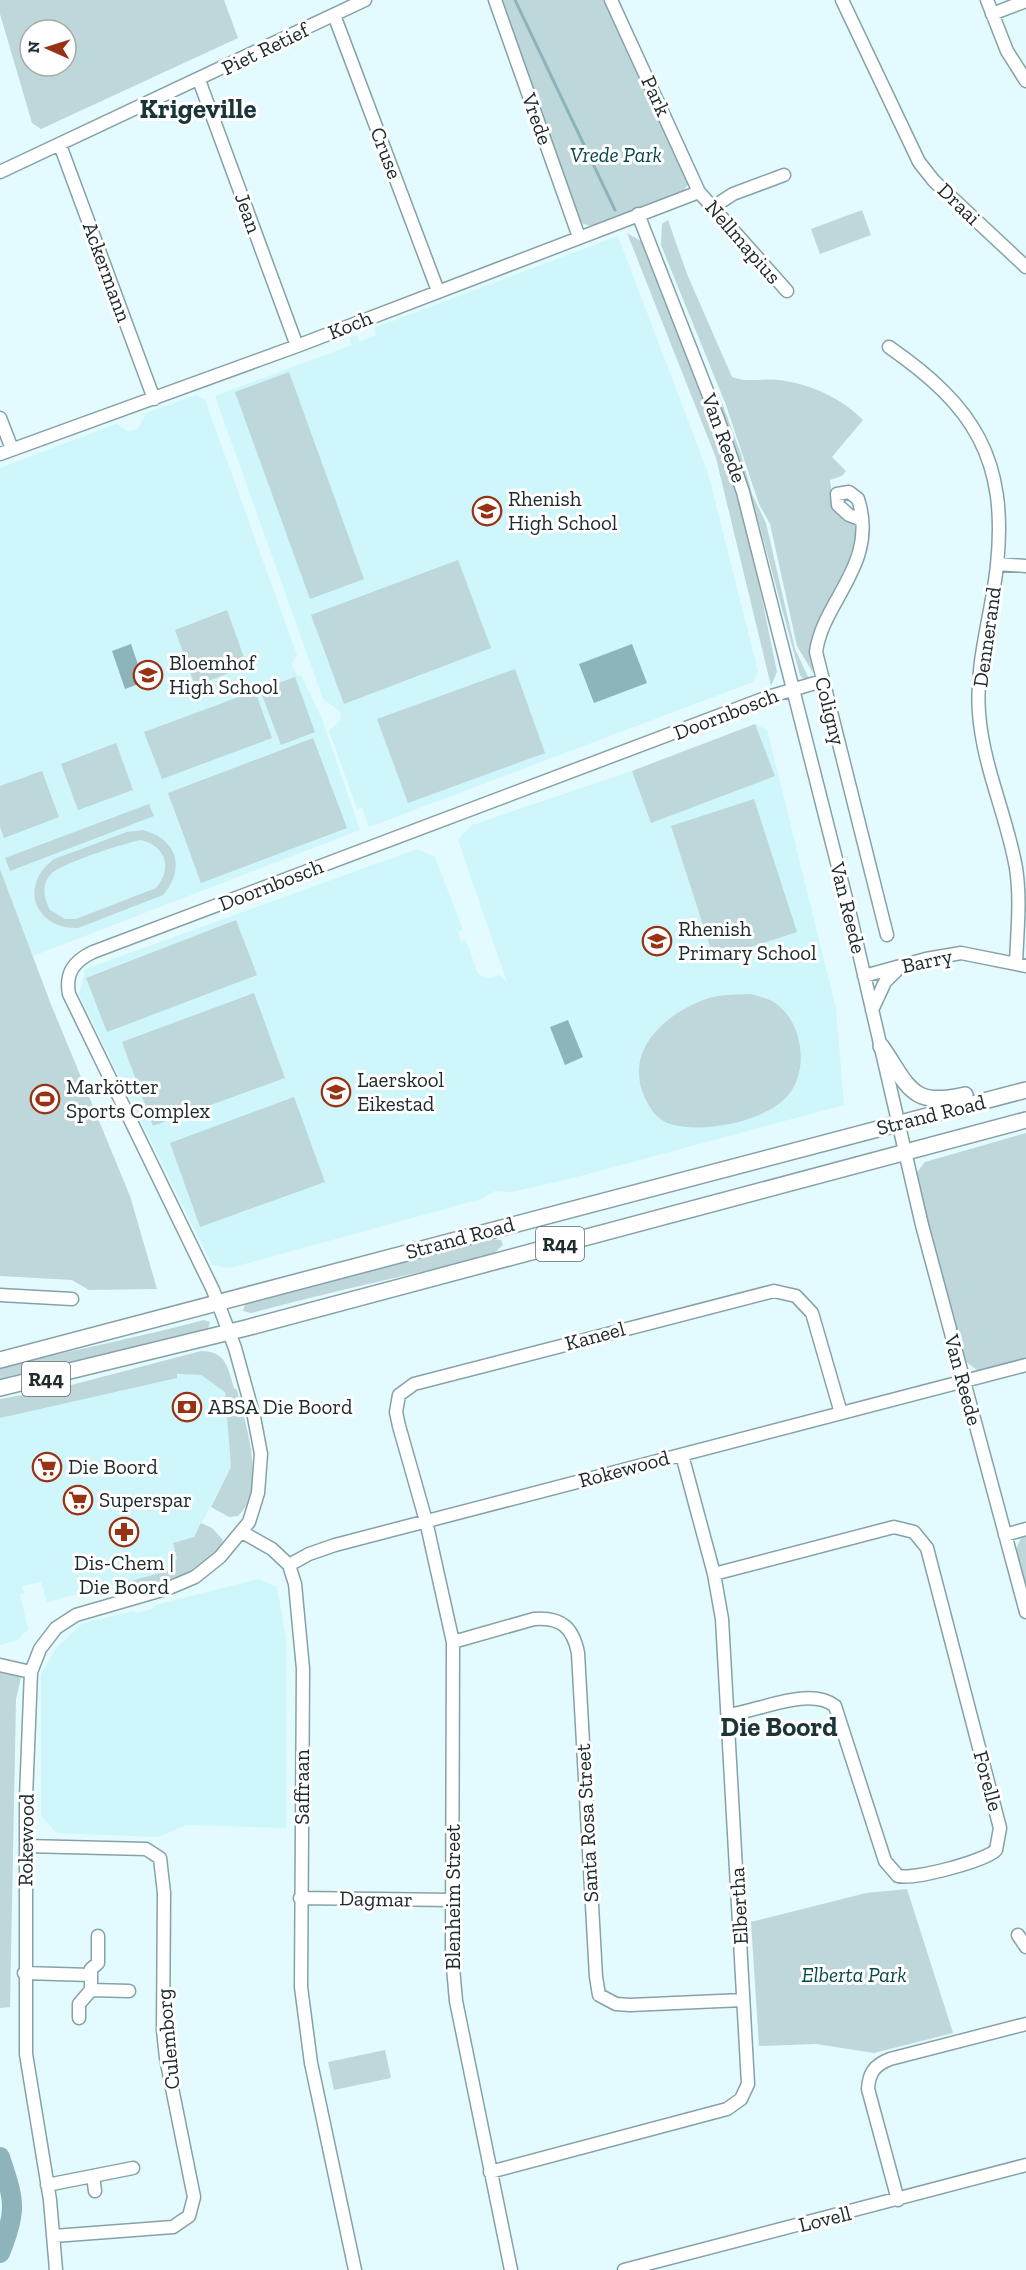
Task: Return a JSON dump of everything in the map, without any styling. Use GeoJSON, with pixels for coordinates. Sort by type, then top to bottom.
{"type":"FeatureCollection","features":[{"type":"Feature","properties":{"kind":"main road"},"geometry":{"type":"LineString","coordinates":[[881,1046],[909,1086],[922,1098],[948,1100],[980,1093],[1005,1096]]}},
{"type":"Feature","properties":{"kind":"main road","name":"Strand Road"},"geometry":{"type":"LineString","coordinates":[[0,1360],[1026,1090]]}},
{"type":"Feature","properties":{"kind":"main road","name":"Strand Road"},"geometry":{"type":"LineString","coordinates":[[0,1388],[230,1332],[1026,1120]]}},
{"type":"Feature","properties":{"kind":"street","name":"Piet Retief"},"geometry":{"type":"LineString","coordinates":[[0,172],[365,0]]}},
{"type":"Feature","properties":{"kind":"street","name":"Vrede"},"geometry":{"type":"LineString","coordinates":[[495,0],[579,237]]}},
{"type":"Feature","properties":{"kind":"street","name":"Park"},"geometry":{"type":"LineString","coordinates":[[611,0],[699,192]]}},
{"type":"Feature","properties":{"kind":"street","name":"Draai"},"geometry":{"type":"LineString","coordinates":[[842,0],[919,162],[934,181],[1026,267]]}},
{"type":"Feature","properties":{"kind":"street"},"geometry":{"type":"LineString","coordinates":[[987,0],[1007,51],[1026,81]]}},
{"type":"Feature","properties":{"kind":"street"},"geometry":{"type":"LineString","coordinates":[[992,14],[1026,1]]}},
{"type":"Feature","properties":{"kind":"street","name":"Cruse"},"geometry":{"type":"LineString","coordinates":[[334,15],[438,291]]}},
{"type":"Feature","properties":{"kind":"street","name":"Jean"},"geometry":{"type":"LineString","coordinates":[[199,80],[297,346]]}},
{"type":"Feature","properties":{"kind":"street","name":"Ackermann"},"geometry":{"type":"LineString","coordinates":[[60,145],[154,399]]}},
{"type":"Feature","properties":{"kind":"street"},"geometry":{"type":"LineString","coordinates":[[713,207],[733,194],[784,175]]}},
{"type":"Feature","properties":{"kind":"street","name":"Koch"},"geometry":{"type":"LineString","coordinates":[[6,451],[297,346],[699,192]]}},
{"type":"Feature","properties":{"kind":"street","name":"Nellmapius"},"geometry":{"type":"LineString","coordinates":[[699,192],[787,291]]}},
{"type":"Feature","properties":{"kind":"street","name":"Van Reede"},"geometry":{"type":"LineString","coordinates":[[638,214],[734,465],[864,976],[905,1152],[963,1381],[1026,1612]]}},
{"type":"Feature","properties":{"kind":"street","name":"Dennerand"},"geometry":{"type":"LineString","coordinates":[[889,347],[910,361],[956,405],[982,440],[994,476],[997,564],[981,658],[979,712],[984,746],[1016,867],[1021,965]]}},
{"type":"Feature","properties":{"kind":"street"},"geometry":{"type":"LineString","coordinates":[[0,418],[6,451]]}},
{"type":"Feature","properties":{"kind":"street","name":"Coligny"},"geometry":{"type":"LineString","coordinates":[[862,520],[843,510],[836,501],[840,492],[854,494],[860,507],[862,520],[855,567],[817,643],[817,661],[887,935]]}},
{"type":"Feature","properties":{"kind":"street"},"geometry":{"type":"LineString","coordinates":[[997,564],[1026,566]]}},
{"type":"Feature","properties":{"kind":"street","name":"Doornbosch"},"geometry":{"type":"LineString","coordinates":[[230,1332],[219,1303],[69,994],[68,976],[74,966],[93,952],[792,689],[822,681]]}},
{"type":"Feature","properties":{"kind":"street","name":"Barry"},"geometry":{"type":"LineString","coordinates":[[864,976],[961,953],[1021,965]]}},
{"type":"Feature","properties":{"kind":"street"},"geometry":{"type":"LineString","coordinates":[[872,1010],[885,982],[903,965]]}},
{"type":"Feature","properties":{"kind":"street","name":"Kaneel"},"geometry":{"type":"LineString","coordinates":[[426,1521],[396,1412],[399,1395],[406,1388],[767,1291],[784,1292],[796,1296],[812,1313],[841,1413]]}},
{"type":"Feature","properties":{"kind":"street"},"geometry":{"type":"LineString","coordinates":[[0,1295],[72,1299]]}},
{"type":"Feature","properties":{"kind":"street"},"geometry":{"type":"LineString","coordinates":[[230,1332],[254,1417],[261,1455],[258,1494],[249,1522],[242,1532],[272,1549],[289,1565]]}},
{"type":"Feature","properties":{"kind":"street","name":"Rokewood"},"geometry":{"type":"LineString","coordinates":[[289,1565],[320,1550],[426,1521],[1026,1365]]}},
{"type":"Feature","properties":{"kind":"street","name":"Elbertha"},"geometry":{"type":"LineString","coordinates":[[490,2172],[736,2104],[748,2084],[722,1619],[714,1574],[682,1455]]}},
{"type":"Feature","properties":{"kind":"street","name":"Blenheim Street"},"geometry":{"type":"LineString","coordinates":[[426,1521],[453,1642],[452,1900],[456,2001],[511,2270]]}},
{"type":"Feature","properties":{"kind":"street","name":"Forelle"},"geometry":{"type":"LineString","coordinates":[[714,1574],[894,1527],[914,1532],[927,1548],[997,1817],[1000,1837],[996,1850],[986,1858],[911,1877],[898,1876],[885,1861],[835,1706],[826,1700],[807,1698],[728,1715]]}},
{"type":"Feature","properties":{"kind":"street"},"geometry":{"type":"LineString","coordinates":[[1005,1535],[1026,1529]]}},
{"type":"Feature","properties":{"kind":"street","name":"Rokewood"},"geometry":{"type":"LineString","coordinates":[[56,2270],[47,2185],[28,2076],[24,1973],[31,1671],[40,1648],[56,1628],[76,1615],[169,1588],[195,1576],[220,1557],[242,1532]]}},
{"type":"Feature","properties":{"kind":"street","name":"Saffraan"},"geometry":{"type":"LineString","coordinates":[[289,1565],[295,1584],[303,1669],[300,1958],[305,2026],[355,2270]]}},
{"type":"Feature","properties":{"kind":"street","name":"Santa Rosa Street"},"geometry":{"type":"LineString","coordinates":[[453,1642],[534,1619],[548,1618],[559,1621],[569,1628],[575,1637],[578,1653],[596,1977],[599,1995],[616,2004],[630,2005],[743,2000]]}},
{"type":"Feature","properties":{"kind":"street"},"geometry":{"type":"LineString","coordinates":[[0,1665],[31,1671]]}},
{"type":"Feature","properties":{"kind":"street","name":"Culemborg"},"geometry":{"type":"LineString","coordinates":[[26,1846],[146,1849],[156,1853],[160,1858],[163,1869],[163,2030],[172,2092],[194,2197],[189,2216],[173,2227],[54,2236]]}},
{"type":"Feature","properties":{"kind":"street","name":"Dagmar"},"geometry":{"type":"LineString","coordinates":[[300,1898],[452,1900]]}},
{"type":"Feature","properties":{"kind":"street"},"geometry":{"type":"LineString","coordinates":[[1018,1935],[1026,1947]]}},
{"type":"Feature","properties":{"kind":"street"},"geometry":{"type":"LineString","coordinates":[[79,2018],[80,2004],[91,1990],[91,1969],[98,1963],[98,1936]]}},
{"type":"Feature","properties":{"kind":"street"},"geometry":{"type":"LineString","coordinates":[[24,1973],[91,1975]]}},
{"type":"Feature","properties":{"kind":"street"},"geometry":{"type":"LineString","coordinates":[[91,1990],[129,1991]]}},
{"type":"Feature","properties":{"kind":"street"},"geometry":{"type":"LineString","coordinates":[[898,2200],[868,2089],[871,2072],[876,2066],[890,2059],[1026,2024]]}},
{"type":"Feature","properties":{"kind":"street","name":"Lovell"},"geometry":{"type":"LineString","coordinates":[[624,2270],[1026,2165]]}},
{"type":"Feature","properties":{"kind":"street"},"geometry":{"type":"LineString","coordinates":[[47,2185],[94,2172],[133,2168]]}},
{"type":"Feature","properties":{"kind":"street"},"geometry":{"type":"LineString","coordinates":[[94,2172],[95,2191]]}},
{"type":"Feature","properties":{"kind":"shaded area","name":"Rhenish High School"},"geometry":{"type":"Polygon","coordinates":[[[618,236],[708,473],[758,671],[753,682],[369,827],[362,808],[357,809],[329,731],[341,720],[340,711],[323,699],[215,396],[352,345],[349,338],[357,335],[360,342],[376,335],[374,328],[618,236]]]}},
{"type":"Feature","properties":{"kind":"shaded area","name":"Bloemhof High School"},"geometry":{"type":"Polygon","coordinates":[[[196,395],[205,400],[297,655],[292,664],[297,676],[301,675],[322,719],[360,830],[33,956],[0,869],[0,468],[116,424],[128,431],[134,430],[139,427],[146,413],[196,395]]]}},
{"type":"Feature","properties":{"kind":"shaded area"},"geometry":{"type":"Polygon","coordinates":[[[131,644],[144,682],[125,689],[112,651],[131,644]]]}},
{"type":"Feature","properties":{"kind":"shaded area"},"geometry":{"type":"Polygon","coordinates":[[[632,644],[647,683],[594,703],[579,664],[632,644]]]}},
{"type":"Feature","properties":{"kind":"shaded area"},"geometry":{"type":"Polygon","coordinates":[[[755,724],[767,730],[836,1008],[844,1105],[573,1178],[512,1192],[495,1191],[481,1199],[230,1268],[212,1265],[79,995],[85,969],[417,849],[435,857],[463,930],[458,932],[461,941],[466,940],[478,974],[488,979],[499,975],[507,982],[458,840],[472,825],[632,771],[755,724]]]}},
{"type":"Feature","properties":{"kind":"shaded area"},"geometry":{"type":"Polygon","coordinates":[[[568,1020],[583,1057],[565,1065],[550,1027],[568,1020]]]}},
{"type":"Feature","properties":{"kind":"shaded area"},"geometry":{"type":"Polygon","coordinates":[[[177,1374],[201,1375],[225,1392],[231,1468],[194,1537],[172,1570],[47,1602],[41,1582],[22,1586],[24,1593],[20,1594],[28,1629],[18,1640],[0,1645],[0,1418],[177,1374]]]}},
{"type":"Feature","properties":{"kind":"shaded area"},"geometry":{"type":"Polygon","coordinates":[[[259,1579],[277,1587],[286,1639],[286,1828],[186,1825],[158,1837],[57,1833],[41,1816],[41,1675],[56,1648],[83,1623],[133,1611],[138,1613],[152,1609],[155,1605],[259,1579]]]}},
{"type":"Feature","properties":{"kind":"green space"},"geometry":{"type":"Polygon","coordinates":[[[0,0],[224,0],[238,38],[41,129],[32,123],[19,78],[78,78],[78,18],[18,18],[18,75],[0,14],[0,0]]]}},
{"type":"Feature","properties":{"kind":"green space","name":"Vrede Park"},"geometry":{"type":"Polygon","coordinates":[[[500,0],[607,0],[690,182],[683,191],[591,226],[583,224],[576,213],[500,0]]]}},
{"type":"Feature","properties":{"kind":"green space"},"geometry":{"type":"Polygon","coordinates":[[[862,210],[871,235],[820,254],[811,229],[862,210]]]}},
{"type":"Feature","properties":{"kind":"green space"},"geometry":{"type":"Polygon","coordinates":[[[668,220],[687,274],[732,377],[743,380],[779,380],[802,385],[825,393],[855,412],[863,420],[832,457],[846,471],[842,476],[830,480],[833,503],[852,519],[856,532],[849,563],[812,639],[810,652],[813,673],[797,646],[770,524],[759,504],[726,405],[661,245],[662,224],[668,220]]]}},
{"type":"Feature","properties":{"kind":"green space"},"geometry":{"type":"Polygon","coordinates":[[[627,233],[641,241],[730,468],[752,550],[777,672],[771,686],[716,458],[627,233]]]}},
{"type":"Feature","properties":{"kind":"green space"},"geometry":{"type":"Polygon","coordinates":[[[289,372],[364,579],[310,599],[235,392],[289,372]]]}},
{"type":"Feature","properties":{"kind":"green space"},"geometry":{"type":"Polygon","coordinates":[[[714,388],[721,400],[741,454],[752,494],[766,523],[795,649],[809,679],[802,678],[800,675],[751,494],[714,388]]]}},
{"type":"Feature","properties":{"kind":"green space"},"geometry":{"type":"Polygon","coordinates":[[[458,560],[491,648],[344,704],[311,615],[458,560]]]}},
{"type":"Feature","properties":{"kind":"green space"},"geometry":{"type":"Polygon","coordinates":[[[227,610],[247,666],[195,686],[175,630],[227,610]]]}},
{"type":"Feature","properties":{"kind":"green space"},"geometry":{"type":"Polygon","coordinates":[[[515,669],[545,753],[408,803],[377,719],[515,669]]]}},
{"type":"Feature","properties":{"kind":"green space"},"geometry":{"type":"Polygon","coordinates":[[[295,677],[315,732],[281,745],[260,690],[295,677]]]}},
{"type":"Feature","properties":{"kind":"green space"},"geometry":{"type":"Polygon","coordinates":[[[255,691],[272,738],[162,779],[144,732],[255,691]]]}},
{"type":"Feature","properties":{"kind":"green space"},"geometry":{"type":"Polygon","coordinates":[[[755,724],[775,776],[651,823],[632,771],[755,724]]]}},
{"type":"Feature","properties":{"kind":"green space"},"geometry":{"type":"Polygon","coordinates":[[[313,738],[347,828],[201,883],[168,793],[313,738]]]}},
{"type":"Feature","properties":{"kind":"green space"},"geometry":{"type":"Polygon","coordinates":[[[116,743],[133,790],[78,810],[61,764],[116,743]]]}},
{"type":"Feature","properties":{"kind":"green space"},"geometry":{"type":"Polygon","coordinates":[[[42,771],[59,817],[4,838],[0,827],[0,786],[42,771]]]}},
{"type":"Feature","properties":{"kind":"green space"},"geometry":{"type":"Polygon","coordinates":[[[754,799],[797,932],[714,959],[671,826],[754,799]]]}},
{"type":"Feature","properties":{"kind":"green space"},"geometry":{"type":"Polygon","coordinates":[[[149,804],[154,816],[10,871],[5,858],[149,804]]]}},
{"type":"Feature","properties":{"kind":"green space"},"geometry":{"type":"Polygon","coordinates":[[[143,830],[155,834],[170,847],[176,865],[170,885],[163,895],[78,928],[63,926],[42,914],[36,904],[34,893],[43,870],[54,859],[127,832],[143,830]],[[141,840],[121,845],[56,870],[47,879],[44,888],[50,910],[65,919],[76,919],[156,888],[165,866],[161,853],[150,843],[141,840]]]}},
{"type":"Feature","properties":{"kind":"green space","name":"Markötter Sports Complex"},"geometry":{"type":"Polygon","coordinates":[[[0,869],[50,1002],[130,1196],[157,1289],[89,1290],[72,1280],[0,1276],[0,869]]]}},
{"type":"Feature","properties":{"kind":"green space"},"geometry":{"type":"Polygon","coordinates":[[[236,920],[257,975],[107,1032],[86,978],[236,920]]]}},
{"type":"Feature","properties":{"kind":"green space"},"geometry":{"type":"Polygon","coordinates":[[[254,993],[285,1078],[153,1126],[122,1042],[254,993]]]}},
{"type":"Feature","properties":{"kind":"green space"},"geometry":{"type":"Polygon","coordinates":[[[751,994],[772,1001],[782,1009],[796,1031],[801,1058],[796,1083],[789,1094],[767,1111],[736,1123],[687,1127],[669,1124],[660,1119],[647,1103],[640,1082],[639,1066],[650,1039],[672,1017],[701,1001],[719,996],[751,994]]]}},
{"type":"Feature","properties":{"kind":"green space"},"geometry":{"type":"Polygon","coordinates":[[[294,1097],[325,1182],[200,1227],[170,1143],[294,1097]]]}},
{"type":"Feature","properties":{"kind":"green space"},"geometry":{"type":"Polygon","coordinates":[[[1026,1133],[1026,1358],[977,1370],[965,1361],[921,1200],[917,1172],[925,1162],[1026,1133]]]}},
{"type":"Feature","properties":{"kind":"green space"},"geometry":{"type":"Polygon","coordinates":[[[486,1239],[501,1240],[503,1245],[491,1256],[251,1313],[243,1311],[245,1303],[486,1239]]]}},
{"type":"Feature","properties":{"kind":"green space"},"geometry":{"type":"Polygon","coordinates":[[[204,1320],[210,1322],[208,1329],[0,1381],[0,1368],[204,1320]]]}},
{"type":"Feature","properties":{"kind":"green space"},"geometry":{"type":"Polygon","coordinates":[[[201,1351],[216,1354],[225,1362],[234,1388],[237,1390],[249,1437],[252,1455],[252,1490],[247,1504],[238,1516],[229,1517],[211,1507],[231,1467],[225,1392],[201,1375],[177,1374],[177,1378],[0,1418],[0,1399],[56,1389],[201,1351]]]}},
{"type":"Feature","properties":{"kind":"green space"},"geometry":{"type":"Polygon","coordinates":[[[201,1523],[212,1528],[223,1540],[218,1551],[209,1560],[170,1580],[132,1591],[123,1583],[171,1570],[169,1561],[177,1559],[173,1543],[194,1537],[201,1523]]]}},
{"type":"Feature","properties":{"kind":"green space"},"geometry":{"type":"Polygon","coordinates":[[[1026,1534],[1026,1588],[1017,1552],[1021,1539],[1026,1534]]]}},
{"type":"Feature","properties":{"kind":"green space"},"geometry":{"type":"Polygon","coordinates":[[[0,1669],[22,1673],[16,1699],[10,2007],[0,2008],[0,1669]]]}},
{"type":"Feature","properties":{"kind":"green space","name":"Elberta Park"},"geometry":{"type":"Polygon","coordinates":[[[907,1889],[953,2033],[874,2053],[816,2044],[759,2046],[751,1922],[866,1893],[907,1889]]]}},
{"type":"Feature","properties":{"kind":"green space"},"geometry":{"type":"Polygon","coordinates":[[[385,2050],[391,2078],[334,2090],[328,2062],[385,2050]]]}},
{"type":"Feature","properties":{"kind":"waterway"},"geometry":{"type":"LineString","coordinates":[[515,0],[615,210]]}},
{"type":"Feature","properties":{"kind":"waterway"},"geometry":{"type":"LineString","coordinates":[[0,2157],[12,2205],[10,2225],[0,2253]]}},
{"type":"Feature","properties":{"kind":"place","name":"Rhenish High School"},"geometry":{"type":"Point","coordinates":[487,511]}},
{"type":"Feature","properties":{"kind":"place","name":"Bloemhof High School"},"geometry":{"type":"Point","coordinates":[148,675]}},
{"type":"Feature","properties":{"kind":"place","name":"Rhenish Primary School"},"geometry":{"type":"Point","coordinates":[657,941]}},
{"type":"Feature","properties":{"kind":"place","name":"Laerskool Eikestad"},"geometry":{"type":"Point","coordinates":[336,1092]}},
{"type":"Feature","properties":{"kind":"place","name":"Markötter Sports Complex"},"geometry":{"type":"Point","coordinates":[45,1099]}},
{"type":"Feature","properties":{"kind":"place","name":"ABSA Die Boord"},"geometry":{"type":"Point","coordinates":[187,1407]}},
{"type":"Feature","properties":{"kind":"place","name":"Die Boord"},"geometry":{"type":"Point","coordinates":[47,1467]}},
{"type":"Feature","properties":{"kind":"place","name":"Superspar"},"geometry":{"type":"Point","coordinates":[78,1500]}},
{"type":"Feature","properties":{"kind":"place","name":"Dis-Chem | Die Boord"},"geometry":{"type":"Point","coordinates":[124,1532]}},
{"type":"Feature","properties":{"kind":"district","name":"Krigeville"},"geometry":{"type":"Point","coordinates":[198,109]}},
{"type":"Feature","properties":{"kind":"district","name":"Die Boord"},"geometry":{"type":"Point","coordinates":[779,1727]}}]}
